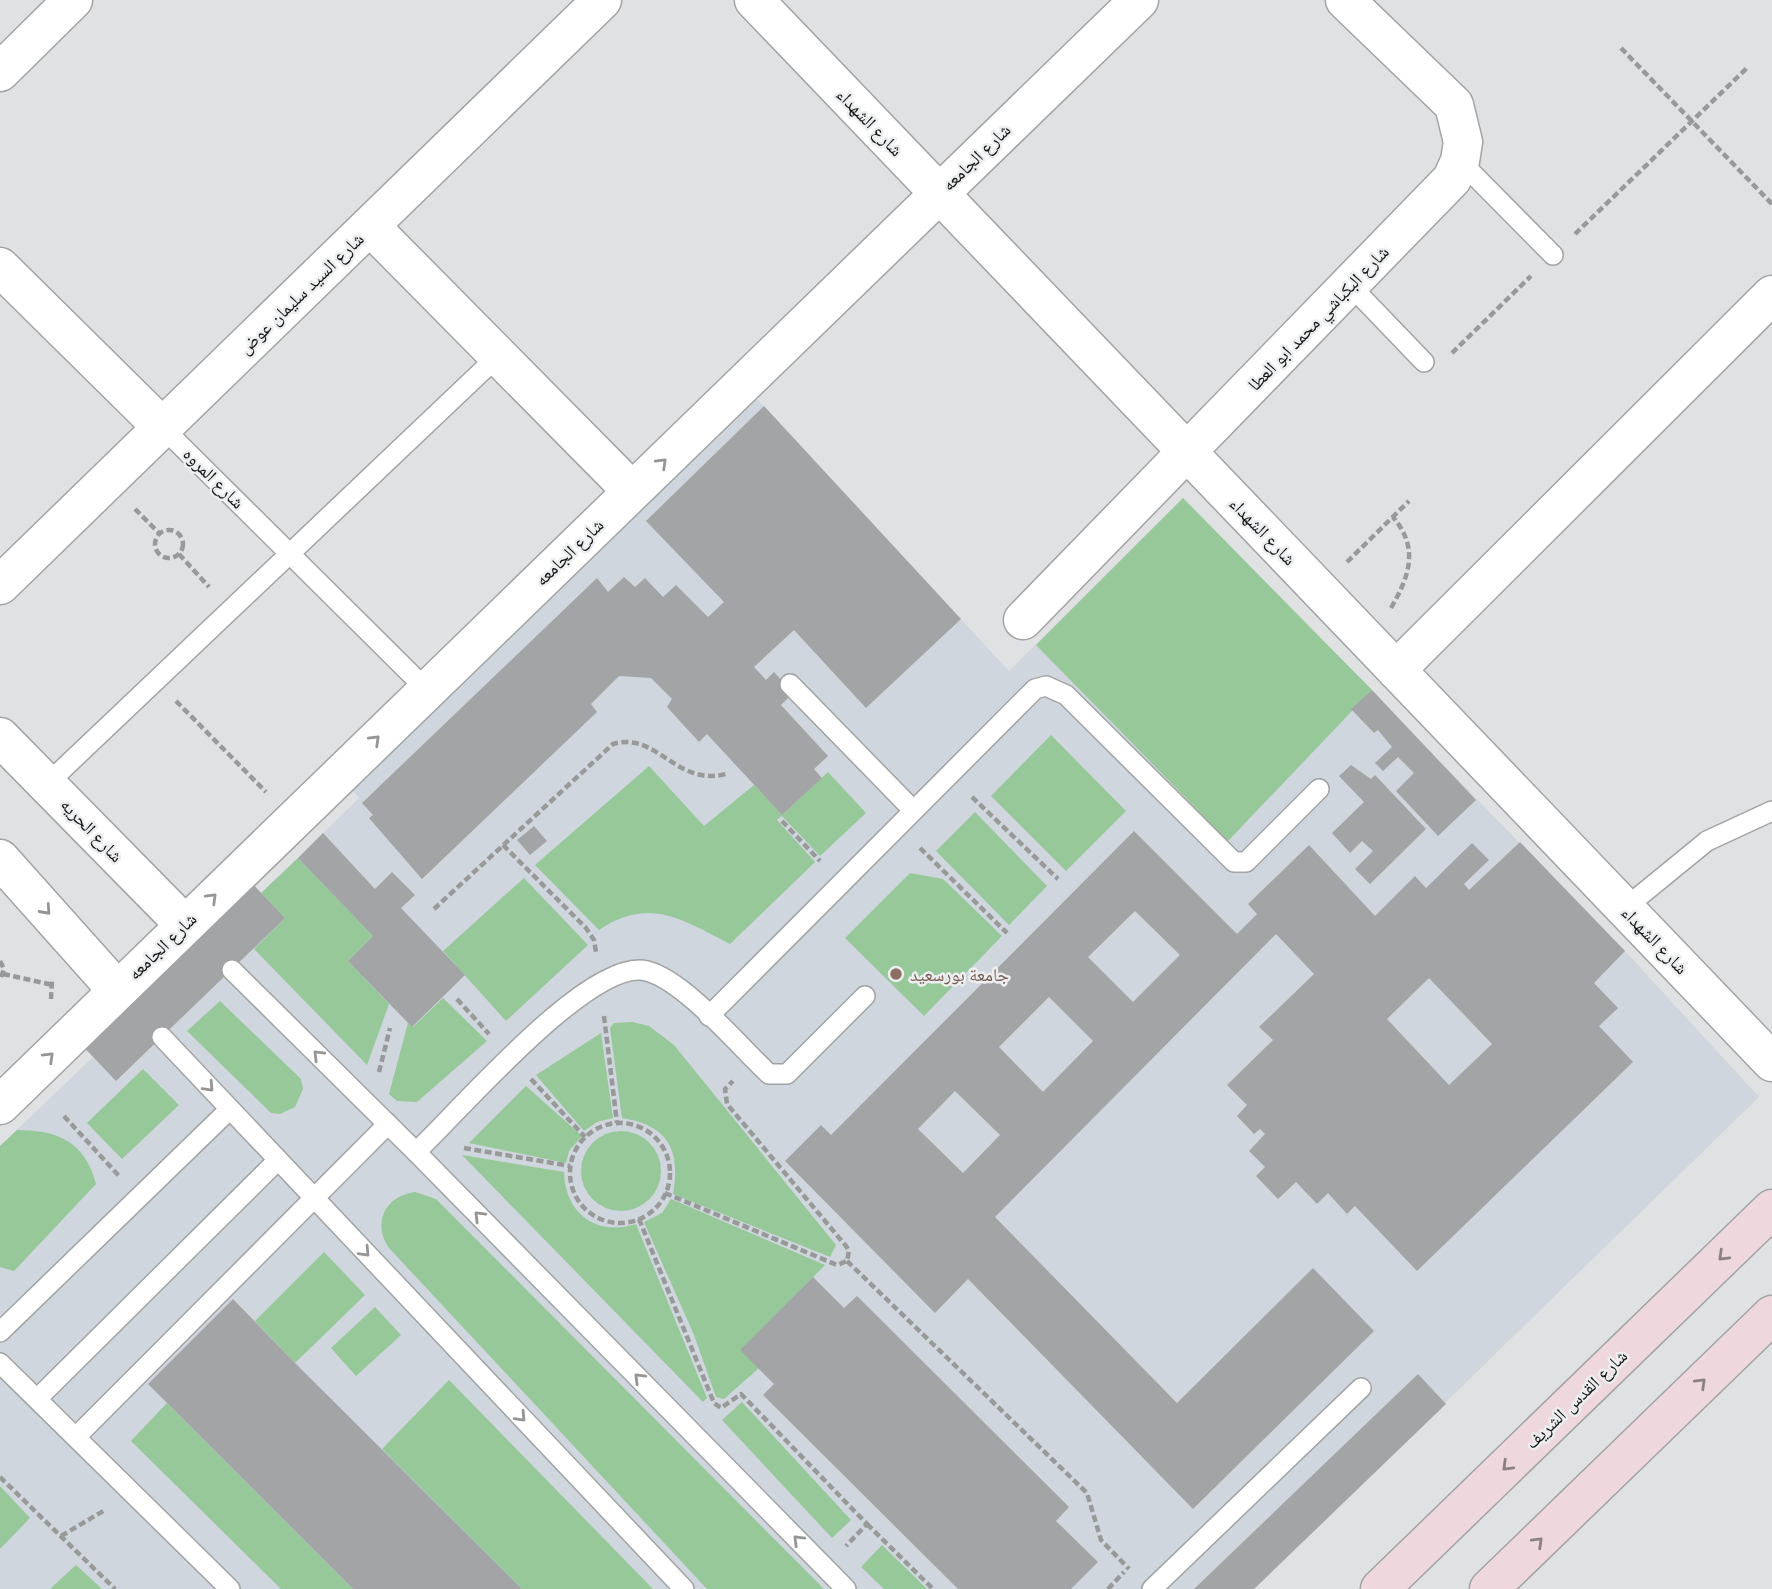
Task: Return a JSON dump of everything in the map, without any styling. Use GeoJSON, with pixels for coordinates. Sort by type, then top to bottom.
{"type":"FeatureCollection","features":[{"type":"Feature","properties":{"kind":"main road","name":"شارع القدس الشريف"},"geometry":{"type":"LineString","coordinates":[[1396,1584],[1772,1209]]}},
{"type":"Feature","properties":{"kind":"main road"},"geometry":{"type":"LineString","coordinates":[[1489,1589],[1772,1315]]}},
{"type":"Feature","properties":{"kind":"street"},"geometry":{"type":"LineString","coordinates":[[0,72],[73,0]]}},
{"type":"Feature","properties":{"kind":"street","name":"شارع السيد سليمان عوض"},"geometry":{"type":"LineString","coordinates":[[0,585],[602,0]]}},
{"type":"Feature","properties":{"kind":"street","name":"شارع الشهداء"},"geometry":{"type":"LineString","coordinates":[[754,0],[1772,1062]]}},
{"type":"Feature","properties":{"kind":"street","name":"شارع الجامعه"},"geometry":{"type":"LineString","coordinates":[[0,1105],[120,993],[427,690],[1139,0]]}},
{"type":"Feature","properties":{"kind":"street"},"geometry":{"type":"LineString","coordinates":[[1345,0],[1454,105],[1463,142],[1460,161]]}},
{"type":"Feature","properties":{"kind":"street","name":"شارع البكباشي محمد ابو العطا"},"geometry":{"type":"LineString","coordinates":[[1023,620],[1440,193],[1452,179],[1460,161]]}},
{"type":"Feature","properties":{"kind":"street"},"geometry":{"type":"LineString","coordinates":[[370,226],[632,491]]}},
{"type":"Feature","properties":{"kind":"street","name":"شارع المروه"},"geometry":{"type":"LineString","coordinates":[[0,267],[162,427]]}},
{"type":"Feature","properties":{"kind":"street"},"geometry":{"type":"LineString","coordinates":[[1396,670],[1772,295]]}},
{"type":"Feature","properties":{"kind":"street","name":"شارع الحريه"},"geometry":{"type":"LineString","coordinates":[[0,737],[188,927]]}},
{"type":"Feature","properties":{"kind":"street"},"geometry":{"type":"LineString","coordinates":[[0,859],[120,993]]}},
{"type":"Feature","properties":{"kind":"lane"},"geometry":{"type":"LineString","coordinates":[[1460,161],[1553,255]]}},
{"type":"Feature","properties":{"kind":"lane"},"geometry":{"type":"LineString","coordinates":[[1350,285],[1424,362]]}},
{"type":"Feature","properties":{"kind":"lane"},"geometry":{"type":"LineString","coordinates":[[47,784],[498,356]]}},
{"type":"Feature","properties":{"kind":"lane","name":"شارع المروه"},"geometry":{"type":"LineString","coordinates":[[162,427],[427,690]]}},
{"type":"Feature","properties":{"kind":"lane"},"geometry":{"type":"LineString","coordinates":[[790,684],[913,810]]}},
{"type":"Feature","properties":{"kind":"lane"},"geometry":{"type":"LineString","coordinates":[[709,1016],[1026,696],[1046,686],[1066,695],[1234,862],[1246,862],[1319,789]]}},
{"type":"Feature","properties":{"kind":"lane"},"geometry":{"type":"LineString","coordinates":[[1625,908],[1707,841],[1772,811]]}},
{"type":"Feature","properties":{"kind":"lane"},"geometry":{"type":"LineString","coordinates":[[232,970],[388,1124],[422,1147],[846,1589]]}},
{"type":"Feature","properties":{"kind":"lane"},"geometry":{"type":"LineString","coordinates":[[422,1147],[575,998],[622,972],[645,970],[668,980],[769,1074],[787,1074],[864,996]]}},
{"type":"Feature","properties":{"kind":"lane"},"geometry":{"type":"LineString","coordinates":[[162,1037],[684,1589]]}},
{"type":"Feature","properties":{"kind":"lane"},"geometry":{"type":"LineString","coordinates":[[0,1332],[230,1109]]}},
{"type":"Feature","properties":{"kind":"lane"},"geometry":{"type":"LineString","coordinates":[[76,1437],[388,1124]]}},
{"type":"Feature","properties":{"kind":"lane"},"geometry":{"type":"LineString","coordinates":[[37,1399],[278,1160]]}},
{"type":"Feature","properties":{"kind":"lane"},"geometry":{"type":"LineString","coordinates":[[0,1363],[230,1589]]}},
{"type":"Feature","properties":{"kind":"lane"},"geometry":{"type":"LineString","coordinates":[[1152,1589],[1361,1388]]}},
{"type":"Feature","properties":{"kind":"path"},"geometry":{"type":"LineString","coordinates":[[1621,48],[1772,204]]}},
{"type":"Feature","properties":{"kind":"path"},"geometry":{"type":"LineString","coordinates":[[1424,362],[1430,367],[1438,366],[1748,67]]}},
{"type":"Feature","properties":{"kind":"path"},"geometry":{"type":"LineString","coordinates":[[1319,590],[1409,501]]}},
{"type":"Feature","properties":{"kind":"path"},"geometry":{"type":"LineString","coordinates":[[1368,640],[1408,575],[1409,544],[1393,517]]}},
{"type":"Feature","properties":{"kind":"path"},"geometry":{"type":"LineString","coordinates":[[164,531],[175,531],[182,539],[179,554],[163,558],[155,550],[156,538],[164,531]]}},
{"type":"Feature","properties":{"kind":"path"},"geometry":{"type":"LineString","coordinates":[[179,554],[231,610]]}},
{"type":"Feature","properties":{"kind":"path"},"geometry":{"type":"LineString","coordinates":[[156,680],[294,820]]}},
{"type":"Feature","properties":{"kind":"path"},"geometry":{"type":"LineString","coordinates":[[434,909],[613,744],[626,740],[639,742],[690,774],[715,777],[726,774]]}},
{"type":"Feature","properties":{"kind":"path"},"geometry":{"type":"LineString","coordinates":[[948,775],[1058,878]]}},
{"type":"Feature","properties":{"kind":"path"},"geometry":{"type":"LineString","coordinates":[[782,821],[840,882]]}},
{"type":"Feature","properties":{"kind":"path"},"geometry":{"type":"LineString","coordinates":[[897,826],[1007,933]]}},
{"type":"Feature","properties":{"kind":"path"},"geometry":{"type":"LineString","coordinates":[[0,961],[3,974],[0,980]]}},
{"type":"Feature","properties":{"kind":"path"},"geometry":{"type":"LineString","coordinates":[[48,1007],[53,985],[50,968]]}},
{"type":"Feature","properties":{"kind":"path"},"geometry":{"type":"LineString","coordinates":[[3,974],[53,985]]}},
{"type":"Feature","properties":{"kind":"path"},"geometry":{"type":"LineString","coordinates":[[370,1107],[390,1028]]}},
{"type":"Feature","properties":{"kind":"path"},"geometry":{"type":"LineString","coordinates":[[753,1059],[725,1089],[725,1100],[846,1246],[849,1251],[847,1261]]}},
{"type":"Feature","properties":{"kind":"path"},"geometry":{"type":"LineString","coordinates":[[64,1116],[139,1198]]}},
{"type":"Feature","properties":{"kind":"path"},"geometry":{"type":"LineString","coordinates":[[617,1123],[631,1124],[650,1134],[664,1151],[669,1179],[665,1193],[650,1213],[639,1219],[610,1222],[596,1217],[575,1195],[570,1166],[575,1150],[592,1132],[617,1123]]}},
{"type":"Feature","properties":{"kind":"path"},"geometry":{"type":"LineString","coordinates":[[422,1147],[570,1166]]}},
{"type":"Feature","properties":{"kind":"path"},"geometry":{"type":"LineString","coordinates":[[665,1193],[837,1265],[847,1261]]}},
{"type":"Feature","properties":{"kind":"path"},"geometry":{"type":"LineString","coordinates":[[639,1219],[714,1404],[721,1408],[741,1394],[933,1589]]}},
{"type":"Feature","properties":{"kind":"path"},"geometry":{"type":"LineString","coordinates":[[847,1261],[1087,1493],[1101,1540],[1136,1575]]}},
{"type":"Feature","properties":{"kind":"path"},"geometry":{"type":"LineString","coordinates":[[0,1477],[115,1589]]}},
{"type":"Feature","properties":{"kind":"path"},"geometry":{"type":"LineString","coordinates":[[61,1536],[132,1493]]}},
{"type":"Feature","properties":{"kind":"path"},"geometry":{"type":"LineString","coordinates":[[825,1568],[867,1524]]}},
{"type":"Feature","properties":{"kind":"path"},"geometry":{"type":"LineString","coordinates":[[1108,1589],[1129,1568]]}},
{"type":"Feature","properties":{"kind":"shaded area","name":"جامعة بورسعيد"},"geometry":{"type":"Polygon","coordinates":[[[755,397],[1009,671],[1183,498],[1625,951],[1759,1097],[1254,1589],[0,1589],[0,1146],[93,1057],[77,1040],[246,877],[262,893],[359,798],[349,786],[755,397]]]}},
{"type":"Feature","properties":{"kind":"green space"},"geometry":{"type":"Polygon","coordinates":[[[1183,498],[1372,690],[1228,841],[1036,645],[1183,498]]]}},
{"type":"Feature","properties":{"kind":"green space"},"geometry":{"type":"Polygon","coordinates":[[[1051,735],[1126,811],[1066,871],[991,796],[1051,735]]]}},
{"type":"Feature","properties":{"kind":"green space"},"geometry":{"type":"Polygon","coordinates":[[[649,766],[704,826],[754,785],[782,815],[828,772],[866,813],[820,856],[782,816],[777,820],[815,862],[730,944],[681,920],[650,913],[634,914],[599,930],[535,865],[649,766]]]}},
{"type":"Feature","properties":{"kind":"green space"},"geometry":{"type":"Polygon","coordinates":[[[975,812],[1047,886],[1009,925],[936,851],[975,812]]]}},
{"type":"Feature","properties":{"kind":"green space"},"geometry":{"type":"Polygon","coordinates":[[[298,858],[373,936],[348,961],[389,1004],[367,1065],[254,949],[285,918],[261,893],[298,858]]]}},
{"type":"Feature","properties":{"kind":"green space"},"geometry":{"type":"Polygon","coordinates":[[[910,873],[943,879],[1002,936],[924,1016],[845,938],[910,873]]]}},
{"type":"Feature","properties":{"kind":"green space"},"geometry":{"type":"Polygon","coordinates":[[[524,878],[588,945],[506,1021],[443,951],[524,878]]]}},
{"type":"Feature","properties":{"kind":"green space"},"geometry":{"type":"Polygon","coordinates":[[[443,998],[487,1041],[417,1102],[397,1101],[389,1094],[408,1023],[413,1027],[443,998]]]}},
{"type":"Feature","properties":{"kind":"green space"},"geometry":{"type":"Polygon","coordinates":[[[220,1001],[301,1079],[303,1089],[295,1107],[280,1114],[271,1113],[187,1031],[220,1001]]]}},
{"type":"Feature","properties":{"kind":"green space"},"geometry":{"type":"Polygon","coordinates":[[[632,1022],[649,1026],[674,1045],[836,1245],[830,1257],[673,1194],[675,1165],[668,1142],[650,1127],[622,1118],[610,1028],[614,1023],[632,1022]]]}},
{"type":"Feature","properties":{"kind":"green space"},"geometry":{"type":"Polygon","coordinates":[[[601,1033],[613,1118],[597,1122],[584,1131],[536,1075],[601,1033]]]}},
{"type":"Feature","properties":{"kind":"green space"},"geometry":{"type":"Polygon","coordinates":[[[143,1069],[179,1105],[122,1159],[87,1123],[143,1069]]]}},
{"type":"Feature","properties":{"kind":"green space"},"geometry":{"type":"Polygon","coordinates":[[[526,1086],[582,1136],[569,1151],[566,1163],[469,1143],[526,1086]]]}},
{"type":"Feature","properties":{"kind":"green space"},"geometry":{"type":"Polygon","coordinates":[[[17,1130],[45,1133],[68,1141],[85,1158],[96,1184],[14,1271],[0,1267],[0,1146],[17,1130]]]}},
{"type":"Feature","properties":{"kind":"green space"},"geometry":{"type":"Polygon","coordinates":[[[621,1131],[636,1134],[649,1143],[658,1156],[661,1171],[658,1186],[649,1199],[636,1208],[621,1211],[606,1208],[593,1199],[584,1186],[581,1171],[584,1156],[593,1143],[606,1134],[621,1131]]]}},
{"type":"Feature","properties":{"kind":"green space"},"geometry":{"type":"Polygon","coordinates":[[[462,1155],[564,1172],[570,1199],[585,1218],[608,1227],[636,1224],[707,1398],[703,1402],[462,1155]]]}},
{"type":"Feature","properties":{"kind":"green space"},"geometry":{"type":"Polygon","coordinates":[[[415,1192],[436,1199],[824,1589],[707,1589],[389,1248],[382,1229],[384,1212],[396,1199],[415,1192]]]}},
{"type":"Feature","properties":{"kind":"green space"},"geometry":{"type":"Polygon","coordinates":[[[671,1199],[825,1265],[741,1350],[759,1368],[724,1399],[716,1397],[694,1335],[644,1222],[662,1213],[671,1199]]]}},
{"type":"Feature","properties":{"kind":"green space"},"geometry":{"type":"Polygon","coordinates":[[[324,1252],[365,1295],[295,1363],[255,1321],[324,1252]]]}},
{"type":"Feature","properties":{"kind":"green space"},"geometry":{"type":"Polygon","coordinates":[[[375,1307],[401,1335],[356,1376],[331,1348],[375,1307]]]}},
{"type":"Feature","properties":{"kind":"green space"},"geometry":{"type":"Polygon","coordinates":[[[449,1380],[653,1589],[522,1589],[382,1449],[449,1380]]]}},
{"type":"Feature","properties":{"kind":"green space"},"geometry":{"type":"Polygon","coordinates":[[[742,1402],[851,1520],[832,1538],[722,1420],[742,1402]]]}},
{"type":"Feature","properties":{"kind":"green space"},"geometry":{"type":"Polygon","coordinates":[[[167,1403],[353,1589],[281,1589],[131,1441],[167,1403]]]}},
{"type":"Feature","properties":{"kind":"green space"},"geometry":{"type":"Polygon","coordinates":[[[0,1486],[30,1518],[0,1549],[0,1486]]]}},
{"type":"Feature","properties":{"kind":"green space"},"geometry":{"type":"Polygon","coordinates":[[[882,1545],[927,1589],[884,1589],[861,1567],[882,1545]]]}},
{"type":"Feature","properties":{"kind":"green space"},"geometry":{"type":"Polygon","coordinates":[[[76,1565],[102,1589],[50,1589],[76,1565]]]}},
{"type":"Feature","properties":{"kind":"building"},"geometry":{"type":"Polygon","coordinates":[[[764,406],[961,619],[866,708],[794,630],[754,667],[766,680],[774,672],[793,693],[781,705],[828,756],[814,769],[822,778],[782,815],[707,734],[699,742],[667,707],[672,699],[651,678],[619,676],[591,704],[597,712],[422,879],[369,818],[373,815],[362,803],[597,578],[608,592],[624,577],[635,587],[645,578],[663,597],[676,585],[708,617],[724,602],[646,521],[764,406]]]}},
{"type":"Feature","properties":{"kind":"building"},"geometry":{"type":"Polygon","coordinates":[[[1372,690],[1476,800],[1438,836],[1396,791],[1414,773],[1398,757],[1383,771],[1375,763],[1392,747],[1378,730],[1374,733],[1351,709],[1372,690]]]}},
{"type":"Feature","properties":{"kind":"building"},"geometry":{"type":"Polygon","coordinates":[[[1351,765],[1371,779],[1375,775],[1426,829],[1370,884],[1355,869],[1373,851],[1362,841],[1350,853],[1332,833],[1364,802],[1339,776],[1351,765]]]}},
{"type":"Feature","properties":{"kind":"building"},"geometry":{"type":"Polygon","coordinates":[[[534,826],[547,841],[530,855],[517,840],[534,826]]]}},
{"type":"Feature","properties":{"kind":"building"},"geometry":{"type":"Polygon","coordinates":[[[1134,831],[1237,934],[1257,914],[1248,904],[1309,845],[1375,916],[1415,876],[1426,888],[1472,843],[1489,860],[1464,884],[1469,890],[1520,842],[1625,951],[1594,983],[1618,1008],[1599,1026],[1633,1062],[1417,1271],[1355,1206],[1347,1214],[1328,1193],[1317,1204],[1296,1182],[1278,1199],[1256,1176],[1265,1167],[1249,1151],[1265,1134],[1260,1129],[1254,1134],[1237,1116],[1247,1105],[1227,1085],[1273,1040],[1259,1027],[1314,974],[1276,934],[995,1217],[1177,1403],[1313,1268],[1374,1331],[1193,1509],[968,1279],[935,1313],[785,1161],[821,1125],[831,1135],[1134,831]],[[1135,911],[1088,957],[1133,1002],[1180,955],[1135,911]],[[1429,978],[1387,1019],[1449,1085],[1492,1044],[1429,978]],[[1049,997],[999,1047],[1043,1092],[1093,1041],[1049,997]],[[955,1091],[918,1129],[963,1173],[1000,1135],[955,1091]]]}},
{"type":"Feature","properties":{"kind":"building"},"geometry":{"type":"Polygon","coordinates":[[[323,833],[375,889],[392,872],[415,895],[401,908],[465,975],[412,1027],[348,961],[373,936],[298,858],[323,833]]]}},
{"type":"Feature","properties":{"kind":"building"},"geometry":{"type":"Polygon","coordinates":[[[246,877],[285,918],[116,1081],[77,1040],[246,877]]]}},
{"type":"Feature","properties":{"kind":"building"},"geometry":{"type":"Polygon","coordinates":[[[813,1277],[844,1308],[857,1296],[1069,1507],[1056,1521],[1098,1562],[1071,1589],[958,1589],[763,1395],[774,1384],[740,1350],[813,1277]]]}},
{"type":"Feature","properties":{"kind":"building"},"geometry":{"type":"Polygon","coordinates":[[[233,1299],[522,1589],[353,1589],[148,1384],[233,1299]]]}},
{"type":"Feature","properties":{"kind":"building"},"geometry":{"type":"Polygon","coordinates":[[[1418,1374],[1446,1404],[1254,1589],[1194,1589],[1418,1374]]]}},
{"type":"Feature","properties":{"kind":"place","name":"جامعة بورسعيد"},"geometry":{"type":"Point","coordinates":[896,974]}}]}
